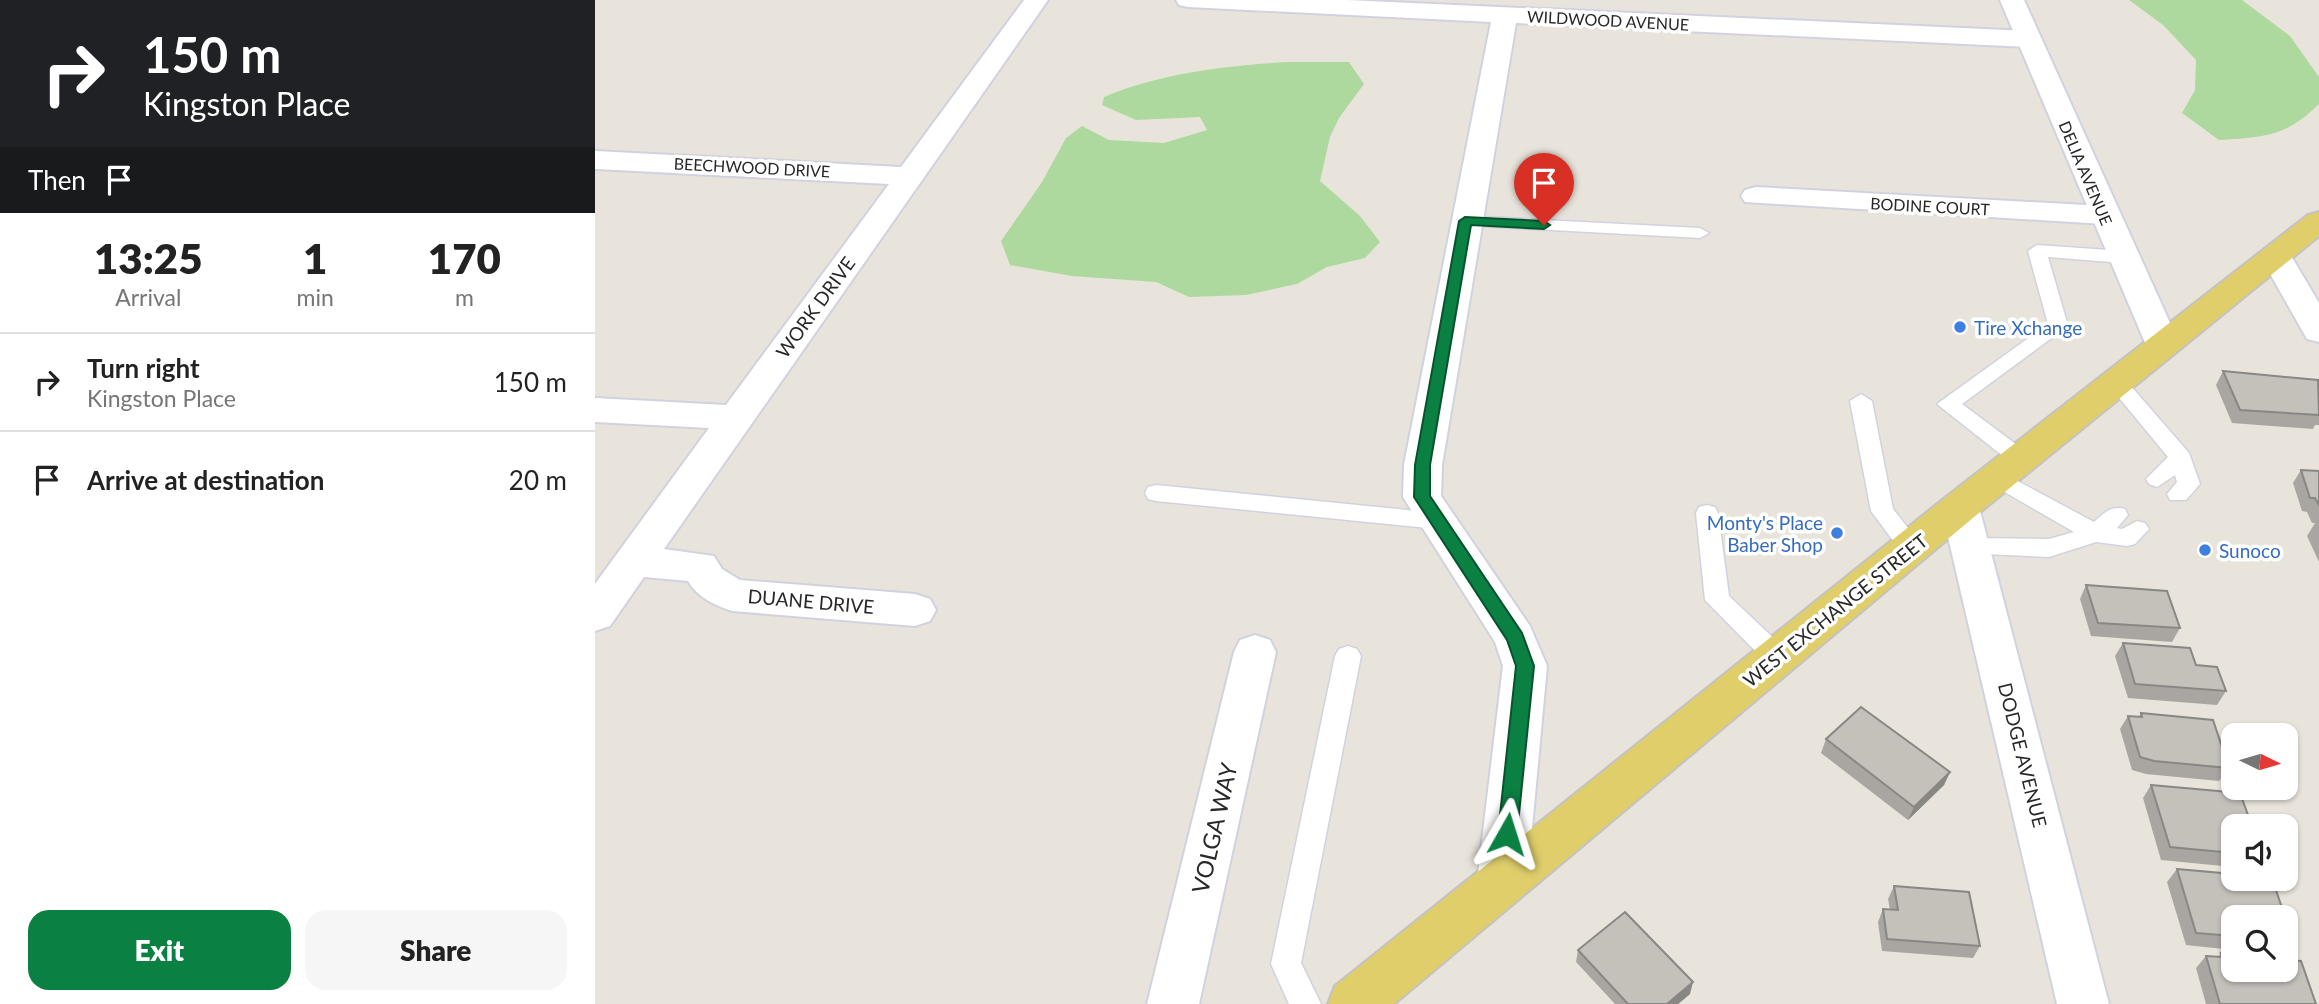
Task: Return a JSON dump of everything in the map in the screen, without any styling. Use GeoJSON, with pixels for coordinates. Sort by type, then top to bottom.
{"type":"FeatureCollection","features":[{"type":"Feature","properties":{"kind":"main road","name":"WEST EXCHANGE STREET"},"geometry":{"type":"LineString","coordinates":[[1354,1004],[1911,548],[1966,527],[2009,468],[2319,221]]}},
{"type":"Feature","properties":{"kind":"street","name":"WORK DRIVE"},"geometry":{"type":"LineString","coordinates":[[595,615],[1036,0]]}},
{"type":"Feature","properties":{"kind":"street","name":"WILDWOOD AVENUE"},"geometry":{"type":"LineString","coordinates":[[1188,0],[1316,3],[1505,15],[1665,11],[2028,39]]}},
{"type":"Feature","properties":{"kind":"street","name":"DELIA AVENUE"},"geometry":{"type":"LineString","coordinates":[[2012,0],[2163,345]]}},
{"type":"Feature","properties":{"kind":"street"},"geometry":{"type":"LineString","coordinates":[[1503,882],[1525,666],[1515,638],[1422,497],[1423,465],[1465,221],[1505,15]]}},
{"type":"Feature","properties":{"kind":"street","name":"BEECHWOOD DRIVE"},"geometry":{"type":"LineString","coordinates":[[595,160],[910,176]]}},
{"type":"Feature","properties":{"kind":"street","name":"BODINE COURT"},"geometry":{"type":"LineString","coordinates":[[1756,196],[2104,215]]}},
{"type":"Feature","properties":{"kind":"street"},"geometry":{"type":"LineString","coordinates":[[2276,256],[2319,332]]}},
{"type":"Feature","properties":{"kind":"street"},"geometry":{"type":"LineString","coordinates":[[595,410],[735,418]]}},
{"type":"Feature","properties":{"kind":"street","name":"DODGE AVENUE"},"geometry":{"type":"LineString","coordinates":[[1966,527],[2083,1004]]}},
{"type":"Feature","properties":{"kind":"street","name":"DUANE DRIVE"},"geometry":{"type":"LineString","coordinates":[[634,561],[700,567],[708,580],[732,595],[915,610]]}},
{"type":"Feature","properties":{"kind":"street","name":"VOLGA WAY"},"geometry":{"type":"LineString","coordinates":[[1173,1004],[1255,652]]}},
{"type":"Feature","properties":{"kind":"lane"},"geometry":{"type":"LineString","coordinates":[[1465,221],[1700,233]]}},
{"type":"Feature","properties":{"kind":"lane"},"geometry":{"type":"LineString","coordinates":[[2096,534],[2009,468],[1948,404],[2058,326],[2037,251],[2123,257]]}},
{"type":"Feature","properties":{"kind":"lane"},"geometry":{"type":"LineString","coordinates":[[2116,382],[2181,458],[2189,484],[2178,494]]}},
{"type":"Feature","properties":{"kind":"lane"},"geometry":{"type":"LineString","coordinates":[[1861,401],[1882,511],[1911,548]]}},
{"type":"Feature","properties":{"kind":"lane"},"geometry":{"type":"LineString","coordinates":[[2157,480],[2181,458]]}},
{"type":"Feature","properties":{"kind":"lane"},"geometry":{"type":"LineString","coordinates":[[1156,493],[1438,521]]}},
{"type":"Feature","properties":{"kind":"lane"},"geometry":{"type":"LineString","coordinates":[[1707,513],[1717,600],[1777,657]]}},
{"type":"Feature","properties":{"kind":"lane"},"geometry":{"type":"LineString","coordinates":[[1966,527],[2049,548],[2096,534],[2127,538],[2127,522]]}},
{"type":"Feature","properties":{"kind":"lane"},"geometry":{"type":"LineString","coordinates":[[1304,1004],[1286,964],[1349,656]]}},
{"type":"Feature","properties":{"kind":"green space"},"geometry":{"type":"Polygon","coordinates":[[[2129,0],[2242,0],[2290,36],[2319,77],[2319,104],[2296,123],[2273,133],[2219,140],[2182,113],[2195,90],[2196,60],[2163,25],[2129,0]]]}},
{"type":"Feature","properties":{"kind":"green space"},"geometry":{"type":"Polygon","coordinates":[[[1288,62],[1349,62],[1364,84],[1339,118],[1330,137],[1320,181],[1360,216],[1380,242],[1365,258],[1327,267],[1297,284],[1246,295],[1189,297],[1156,282],[1072,276],[1010,265],[1001,241],[1042,182],[1066,138],[1082,126],[1109,140],[1164,143],[1207,130],[1200,117],[1136,120],[1102,105],[1104,97],[1171,76],[1288,62]]]}},
{"type":"Feature","properties":{"kind":"building"},"geometry":{"type":"Polygon","coordinates":[[[2223,371],[2318,380],[2319,415],[2240,410],[2223,371]]]}},
{"type":"Feature","properties":{"kind":"building"},"geometry":{"type":"Polygon","coordinates":[[[2301,470],[2319,471],[2319,505],[2315,498],[2310,498],[2301,470]]]}},
{"type":"Feature","properties":{"kind":"building"},"geometry":{"type":"Polygon","coordinates":[[[2086,585],[2167,591],[2180,628],[2098,623],[2086,585]]]}},
{"type":"Feature","properties":{"kind":"building"},"geometry":{"type":"Polygon","coordinates":[[[2123,643],[2190,648],[2196,665],[2217,667],[2226,691],[2135,684],[2123,643]]]}},
{"type":"Feature","properties":{"kind":"building"},"geometry":{"type":"Polygon","coordinates":[[[1861,707],[1950,772],[1914,807],[1826,739],[1861,707]]]}},
{"type":"Feature","properties":{"kind":"building"},"geometry":{"type":"Polygon","coordinates":[[[2141,713],[2213,720],[2221,744],[2221,767],[2154,761],[2140,757],[2128,716],[2142,717],[2141,713]]]}},
{"type":"Feature","properties":{"kind":"building"},"geometry":{"type":"Polygon","coordinates":[[[2151,785],[2221,791],[2221,800],[2243,800],[2248,814],[2221,814],[2221,852],[2170,847],[2151,785]]]}},
{"type":"Feature","properties":{"kind":"building"},"geometry":{"type":"Polygon","coordinates":[[[2177,869],[2221,873],[2221,891],[2276,891],[2281,905],[2221,905],[2221,935],[2196,933],[2177,869]]]}},
{"type":"Feature","properties":{"kind":"building"},"geometry":{"type":"Polygon","coordinates":[[[1894,886],[1969,892],[1980,946],[1887,939],[1883,909],[1898,910],[1894,886]]]}},
{"type":"Feature","properties":{"kind":"building"},"geometry":{"type":"Polygon","coordinates":[[[1625,912],[1693,982],[1667,1004],[1628,1004],[1578,950],[1625,912]]]}},
{"type":"Feature","properties":{"kind":"building"},"geometry":{"type":"Polygon","coordinates":[[[2206,956],[2221,957],[2221,982],[2298,982],[2298,961],[2301,961],[2316,1004],[2220,1004],[2206,956]]]}},
{"type":"Feature","properties":{"kind":"place","name":"Tire Xchange"},"geometry":{"type":"Point","coordinates":[1960,327]}},
{"type":"Feature","properties":{"kind":"place","name":"Monty's Place Baber Shop"},"geometry":{"type":"Point","coordinates":[1837,533]}},
{"type":"Feature","properties":{"kind":"place","name":"Sunoco"},"geometry":{"type":"Point","coordinates":[2205,550]}},
{"type":"Feature","properties":{"kind":"route"},"geometry":{"type":"LineString","coordinates":[[1507,834],[1525,666],[1515,638],[1422,497],[1423,465],[1465,221],[1544,225]]}}]}
